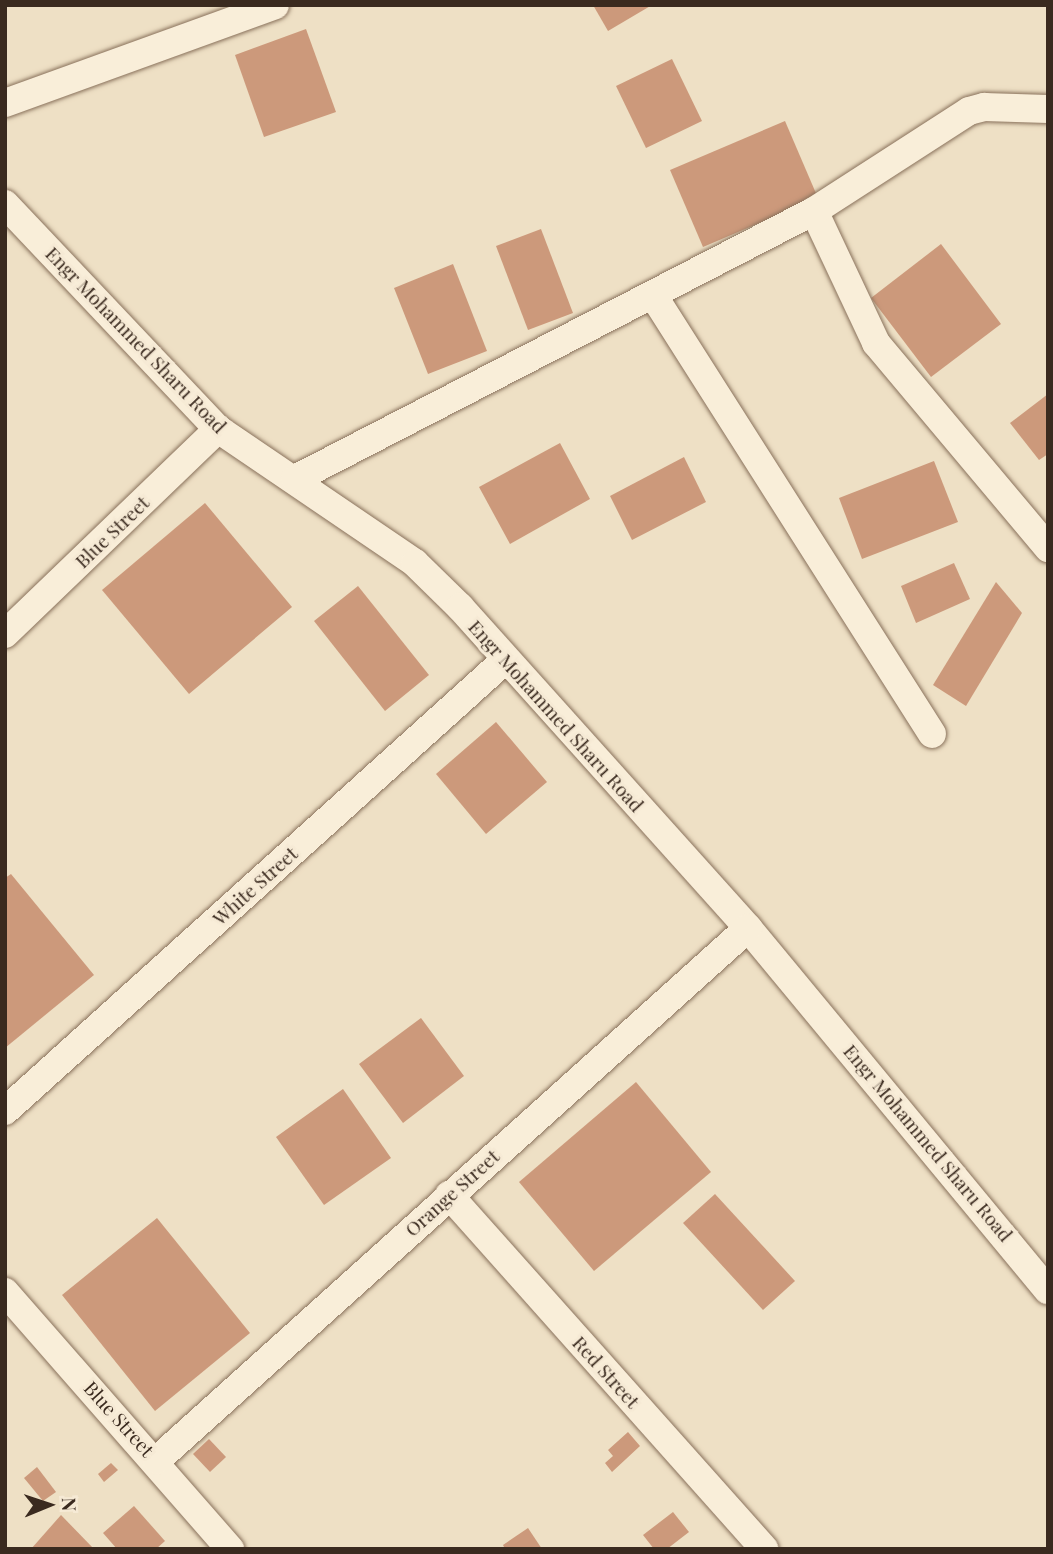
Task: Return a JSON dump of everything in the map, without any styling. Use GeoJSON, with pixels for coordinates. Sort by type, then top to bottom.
{"type":"FeatureCollection","features":[{"type":"Feature","properties":{"kind":"street"},"geometry":{"type":"LineString","coordinates":[[5,103],[275,5]]}},
{"type":"Feature","properties":{"kind":"street"},"geometry":{"type":"LineString","coordinates":[[295,479],[814,211],[969,111],[984,107],[1048,109]]}},
{"type":"Feature","properties":{"kind":"street","name":"Engr Mohammed Sharu Road"},"geometry":{"type":"LineString","coordinates":[[5,204],[218,429],[295,479],[415,564],[748,928],[1048,1290]]}},
{"type":"Feature","properties":{"kind":"street"},"geometry":{"type":"LineString","coordinates":[[814,211],[876,343],[1048,548]]}},
{"type":"Feature","properties":{"kind":"street"},"geometry":{"type":"LineString","coordinates":[[653,295],[932,734]]}},
{"type":"Feature","properties":{"kind":"street","name":"Blue Street"},"geometry":{"type":"LineString","coordinates":[[5,634],[218,429]]}},
{"type":"Feature","properties":{"kind":"street","name":"White Street"},"geometry":{"type":"LineString","coordinates":[[5,1111],[504,661]]}},
{"type":"Feature","properties":{"kind":"street","name":"Orange Street"},"geometry":{"type":"LineString","coordinates":[[157,1460],[748,928]]}},
{"type":"Feature","properties":{"kind":"street","name":"Red Street"},"geometry":{"type":"LineString","coordinates":[[449,1195],[764,1549]]}},
{"type":"Feature","properties":{"kind":"street","name":"Blue Street"},"geometry":{"type":"LineString","coordinates":[[5,1292],[157,1460],[230,1549]]}},
{"type":"Feature","properties":{"kind":"building"},"geometry":{"type":"Polygon","coordinates":[[[593,5],[652,5],[608,31],[593,5]]]}},
{"type":"Feature","properties":{"kind":"building"},"geometry":{"type":"Polygon","coordinates":[[[306,29],[336,112],[264,137],[235,55],[306,29]]]}},
{"type":"Feature","properties":{"kind":"building"},"geometry":{"type":"Polygon","coordinates":[[[672,59],[702,121],[646,148],[616,86],[672,59]]]}},
{"type":"Feature","properties":{"kind":"building"},"geometry":{"type":"Polygon","coordinates":[[[785,121],[818,198],[703,247],[670,170],[785,121]]]}},
{"type":"Feature","properties":{"kind":"building"},"geometry":{"type":"Polygon","coordinates":[[[541,229],[573,313],[528,330],[496,246],[541,229]]]}},
{"type":"Feature","properties":{"kind":"building"},"geometry":{"type":"Polygon","coordinates":[[[941,244],[1001,324],[931,377],[871,298],[941,244]]]}},
{"type":"Feature","properties":{"kind":"building"},"geometry":{"type":"Polygon","coordinates":[[[453,264],[487,351],[428,374],[394,288],[453,264]]]}},
{"type":"Feature","properties":{"kind":"building"},"geometry":{"type":"Polygon","coordinates":[[[1048,394],[1048,454],[1039,460],[1010,423],[1048,394]]]}},
{"type":"Feature","properties":{"kind":"building"},"geometry":{"type":"Polygon","coordinates":[[[560,443],[590,499],[510,544],[479,487],[560,443]]]}},
{"type":"Feature","properties":{"kind":"building"},"geometry":{"type":"Polygon","coordinates":[[[684,457],[706,502],[632,540],[610,496],[684,457]]]}},
{"type":"Feature","properties":{"kind":"building"},"geometry":{"type":"Polygon","coordinates":[[[934,461],[958,522],[862,559],[839,498],[934,461]]]}},
{"type":"Feature","properties":{"kind":"building"},"geometry":{"type":"Polygon","coordinates":[[[205,503],[292,607],[189,694],[102,590],[205,503]]]}},
{"type":"Feature","properties":{"kind":"building"},"geometry":{"type":"Polygon","coordinates":[[[954,563],[970,599],[916,623],[901,586],[954,563]]]}},
{"type":"Feature","properties":{"kind":"building"},"geometry":{"type":"Polygon","coordinates":[[[996,582],[1022,613],[966,706],[933,685],[996,582]]]}},
{"type":"Feature","properties":{"kind":"building"},"geometry":{"type":"Polygon","coordinates":[[[358,586],[429,675],[385,711],[314,621],[358,586]]]}},
{"type":"Feature","properties":{"kind":"building"},"geometry":{"type":"Polygon","coordinates":[[[496,722],[547,782],[486,834],[436,774],[496,722]]]}},
{"type":"Feature","properties":{"kind":"building"},"geometry":{"type":"Polygon","coordinates":[[[11,874],[94,975],[5,1048],[5,878],[11,874]]]}},
{"type":"Feature","properties":{"kind":"building"},"geometry":{"type":"Polygon","coordinates":[[[421,1018],[464,1076],[403,1123],[359,1064],[421,1018]]]}},
{"type":"Feature","properties":{"kind":"building"},"geometry":{"type":"Polygon","coordinates":[[[636,1082],[711,1172],[594,1271],[519,1182],[636,1082]]]}},
{"type":"Feature","properties":{"kind":"building"},"geometry":{"type":"Polygon","coordinates":[[[343,1089],[391,1158],[324,1205],[276,1137],[343,1089]]]}},
{"type":"Feature","properties":{"kind":"building"},"geometry":{"type":"Polygon","coordinates":[[[715,1194],[795,1281],[763,1310],[683,1223],[715,1194]]]}},
{"type":"Feature","properties":{"kind":"building"},"geometry":{"type":"Polygon","coordinates":[[[157,1218],[250,1333],[155,1411],[62,1295],[157,1218]]]}},
{"type":"Feature","properties":{"kind":"building"},"geometry":{"type":"Polygon","coordinates":[[[628,1432],[640,1446],[612,1472],[605,1463],[613,1456],[608,1450],[628,1432]]]}},
{"type":"Feature","properties":{"kind":"building"},"geometry":{"type":"Polygon","coordinates":[[[209,1439],[226,1457],[210,1472],[193,1454],[209,1439]]]}},
{"type":"Feature","properties":{"kind":"building"},"geometry":{"type":"Polygon","coordinates":[[[111,1463],[118,1470],[104,1482],[98,1474],[111,1463]]]}},
{"type":"Feature","properties":{"kind":"building"},"geometry":{"type":"Polygon","coordinates":[[[37,1467],[56,1492],[43,1501],[24,1478],[37,1467]]]}},
{"type":"Feature","properties":{"kind":"building"},"geometry":{"type":"Polygon","coordinates":[[[134,1506],[165,1541],[156,1549],[117,1549],[103,1533],[134,1506]]]}},
{"type":"Feature","properties":{"kind":"building"},"geometry":{"type":"Polygon","coordinates":[[[673,1512],[689,1532],[667,1549],[654,1549],[643,1535],[673,1512]]]}},
{"type":"Feature","properties":{"kind":"building"},"geometry":{"type":"Polygon","coordinates":[[[61,1515],[94,1549],[31,1549],[61,1515]]]}},
{"type":"Feature","properties":{"kind":"building"},"geometry":{"type":"Polygon","coordinates":[[[528,1528],[542,1549],[505,1549],[503,1545],[528,1528]]]}}]}
